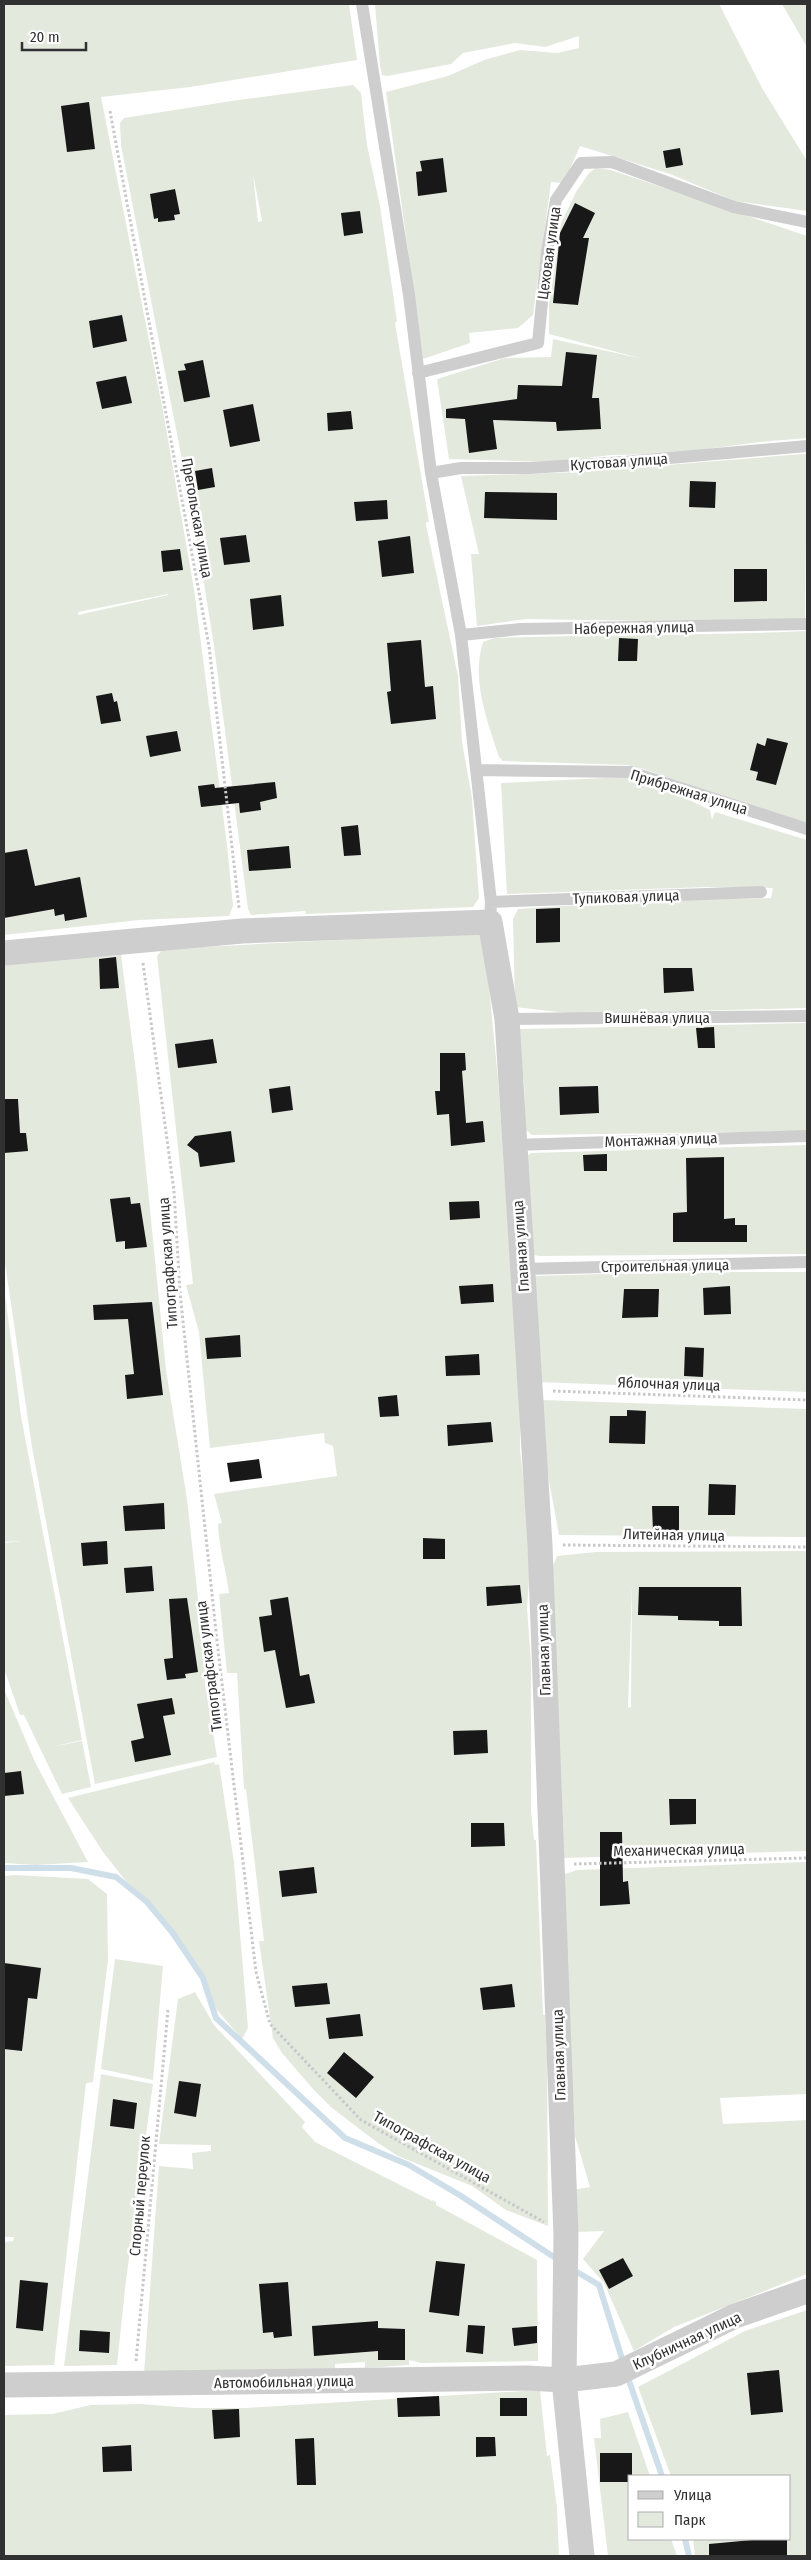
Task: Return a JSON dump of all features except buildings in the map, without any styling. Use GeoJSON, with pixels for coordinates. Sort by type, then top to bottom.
{"type":"FeatureCollection","features":[{"type":"Feature","properties":{"kind":"street"},"geometry":{"type":"LineString","coordinates":[[4,953],[242,931],[491,912]]}},
{"type":"Feature","properties":{"kind":"street","name":"Главная улица"},"geometry":{"type":"LineString","coordinates":[[491,912],[507,1019],[540,1545],[566,2235],[564,2380],[582,2556]]}},
{"type":"Feature","properties":{"kind":"street","name":"Клубничная улица"},"geometry":{"type":"LineString","coordinates":[[564,2380],[616,2374],[735,2316],[807,2291]]}},
{"type":"Feature","properties":{"kind":"street","name":"Автомобильная улица"},"geometry":{"type":"LineString","coordinates":[[4,2385],[527,2378],[564,2380]]}},
{"type":"Feature","properties":{"kind":"lane"},"geometry":{"type":"LineString","coordinates":[[362,4],[409,295],[431,473],[462,635],[491,912]]}},
{"type":"Feature","properties":{"kind":"lane","name":"Цеховая улица"},"geometry":{"type":"LineString","coordinates":[[418,373],[538,342],[547,251],[556,200],[581,163],[612,162],[734,207],[807,222]]}},
{"type":"Feature","properties":{"kind":"lane","name":"Кустовая улица"},"geometry":{"type":"LineString","coordinates":[[431,473],[461,468],[530,468],[596,464],[807,446]]}},
{"type":"Feature","properties":{"kind":"lane","name":"Набережная улица"},"geometry":{"type":"LineString","coordinates":[[462,635],[522,629],[807,624]]}},
{"type":"Feature","properties":{"kind":"lane","name":"Прибрежная улица"},"geometry":{"type":"LineString","coordinates":[[477,770],[631,772],[807,829]]}},
{"type":"Feature","properties":{"kind":"lane","name":"Тупиковая улица"},"geometry":{"type":"LineString","coordinates":[[491,912],[761,892]]}},
{"type":"Feature","properties":{"kind":"lane","name":"Вишнёвая улица"},"geometry":{"type":"LineString","coordinates":[[507,1019],[807,1016]]}},
{"type":"Feature","properties":{"kind":"lane","name":"Монтажная улица"},"geometry":{"type":"LineString","coordinates":[[514,1145],[807,1136]]}},
{"type":"Feature","properties":{"kind":"lane","name":"Строительная улица"},"geometry":{"type":"LineString","coordinates":[[523,1269],[807,1262]]}},
{"type":"Feature","properties":{"kind":"path","name":"Прегольская улица"},"geometry":{"type":"LineString","coordinates":[[110,111],[209,646],[242,931]]}},
{"type":"Feature","properties":{"kind":"path","name":"Типографская улица"},"geometry":{"type":"LineString","coordinates":[[140,940],[174,1191],[180,1293],[256,1972],[270,2024],[361,2120],[566,2235]]}},
{"type":"Feature","properties":{"kind":"path","name":"Яблочная улица"},"geometry":{"type":"LineString","coordinates":[[530,1390],[807,1400]]}},
{"type":"Feature","properties":{"kind":"path","name":"Литейная улица"},"geometry":{"type":"LineString","coordinates":[[540,1545],[807,1547]]}},
{"type":"Feature","properties":{"kind":"path","name":"Механическая улица"},"geometry":{"type":"LineString","coordinates":[[551,1865],[807,1858]]}},
{"type":"Feature","properties":{"kind":"path","name":"Спорный переулок"},"geometry":{"type":"LineString","coordinates":[[134,2384],[168,2010]]}},
{"type":"Feature","properties":{"kind":"green space"},"geometry":{"type":"Polygon","coordinates":[[[4,4],[349,4],[357,60],[190,87],[101,97],[163,411],[194,589],[227,845],[233,906],[229,916],[139,920],[4,935],[4,4]],[[168,595],[78,612],[78,615],[168,595]]]}},
{"type":"Feature","properties":{"kind":"green space"},"geometry":{"type":"Polygon","coordinates":[[[375,4],[719,4],[762,88],[807,161],[807,211],[735,201],[670,174],[580,146],[564,183],[551,182],[533,315],[518,328],[469,333],[470,343],[423,359],[386,92],[448,76],[484,60],[520,50],[557,53],[579,48],[579,36],[545,47],[515,43],[463,53],[451,64],[387,76],[382,75],[380,65],[375,4]]]}},
{"type":"Feature","properties":{"kind":"green space"},"geometry":{"type":"Polygon","coordinates":[[[782,4],[807,4],[807,47],[782,4]]]}},
{"type":"Feature","properties":{"kind":"green space"},"geometry":{"type":"Polygon","coordinates":[[[353,85],[361,93],[367,145],[380,206],[397,321],[395,323],[429,522],[426,522],[426,525],[458,676],[462,742],[472,798],[479,898],[473,907],[306,914],[305,911],[251,915],[248,909],[214,646],[195,527],[121,145],[120,123],[124,118],[238,100],[353,85]],[[253,174],[258,222],[262,221],[253,174]]]}},
{"type":"Feature","properties":{"kind":"green space"},"geometry":{"type":"Polygon","coordinates":[[[596,168],[611,170],[807,236],[807,438],[668,454],[612,455],[548,462],[449,459],[437,379],[505,358],[551,357],[553,339],[643,359],[549,334],[549,305],[561,223],[576,192],[589,173],[596,168]]]}},
{"type":"Feature","properties":{"kind":"green space"},"geometry":{"type":"Polygon","coordinates":[[[807,454],[805,619],[649,621],[526,619],[477,626],[471,554],[479,554],[461,476],[580,472],[807,454]]]}},
{"type":"Feature","properties":{"kind":"green space"},"geometry":{"type":"Polygon","coordinates":[[[807,631],[807,823],[746,806],[644,769],[627,765],[503,761],[499,757],[482,700],[479,671],[483,642],[494,638],[807,631]]]}},
{"type":"Feature","properties":{"kind":"green space"},"geometry":{"type":"Polygon","coordinates":[[[625,777],[660,786],[710,810],[712,820],[715,812],[807,840],[807,1008],[575,1014],[515,1007],[513,919],[518,909],[642,901],[771,898],[773,888],[707,887],[507,894],[501,783],[625,777]]]}},
{"type":"Feature","properties":{"kind":"green space"},"geometry":{"type":"Polygon","coordinates":[[[473,933],[484,936],[498,1079],[520,1410],[520,1451],[530,1532],[527,1607],[531,1663],[531,1811],[534,1840],[536,1840],[543,2015],[545,2015],[547,2054],[548,2226],[506,2210],[472,2186],[398,2156],[378,2143],[332,2108],[313,2089],[282,2053],[273,2038],[259,1941],[264,1941],[246,1789],[244,1789],[237,1673],[227,1673],[219,1594],[229,1593],[218,1524],[222,1523],[214,1494],[337,1476],[333,1446],[325,1443],[324,1433],[210,1448],[199,1332],[186,1285],[193,1284],[157,956],[163,949],[473,933]]]}},
{"type":"Feature","properties":{"kind":"green space"},"geometry":{"type":"Polygon","coordinates":[[[121,955],[137,1079],[166,1370],[187,1499],[204,1653],[205,1684],[217,1757],[95,1784],[32,1447],[4,1256],[4,963],[121,955]]]}},
{"type":"Feature","properties":{"kind":"green space"},"geometry":{"type":"Polygon","coordinates":[[[807,1023],[807,1131],[532,1135],[526,1130],[524,1083],[517,1029],[807,1023]]]}},
{"type":"Feature","properties":{"kind":"green space"},"geometry":{"type":"Polygon","coordinates":[[[807,1145],[807,1254],[539,1256],[530,1254],[525,1157],[531,1153],[807,1145]]]}},
{"type":"Feature","properties":{"kind":"green space"},"geometry":{"type":"Polygon","coordinates":[[[669,1272],[807,1272],[807,1392],[538,1382],[532,1280],[536,1276],[669,1272]]]}},
{"type":"Feature","properties":{"kind":"green space"},"geometry":{"type":"Polygon","coordinates":[[[4,1287],[21,1416],[82,1740],[51,1747],[82,1741],[91,1787],[62,1794],[24,1715],[20,1715],[4,1668],[4,1543],[22,1541],[4,1542],[4,1287]]]}},
{"type":"Feature","properties":{"kind":"green space"},"geometry":{"type":"Polygon","coordinates":[[[542,1400],[807,1409],[807,1537],[559,1535],[544,1453],[542,1400]]]}},
{"type":"Feature","properties":{"kind":"green space"},"geometry":{"type":"Polygon","coordinates":[[[807,1551],[807,1851],[560,1858],[553,1566],[557,1556],[596,1552],[807,1551]],[[632,1585],[628,1708],[631,1707],[632,1585]]]}},
{"type":"Feature","properties":{"kind":"green space"},"geometry":{"type":"Polygon","coordinates":[[[4,1689],[35,1762],[88,1862],[35,1865],[4,1863],[4,1689]]]}},
{"type":"Feature","properties":{"kind":"green space"},"geometry":{"type":"Polygon","coordinates":[[[214,1762],[215,1765],[219,1764],[234,1862],[248,2028],[242,2039],[217,2010],[203,1979],[153,1906],[133,1890],[103,1852],[68,1798],[214,1762]]]}},
{"type":"Feature","properties":{"kind":"green space"},"geometry":{"type":"Polygon","coordinates":[[[807,1862],[807,2094],[720,2098],[723,2124],[807,2120],[807,2274],[674,2327],[634,2351],[604,2283],[583,2259],[604,2231],[576,2232],[572,2190],[590,2187],[575,2136],[559,1876],[577,1870],[807,1862]]]}},
{"type":"Feature","properties":{"kind":"green space"},"geometry":{"type":"Polygon","coordinates":[[[4,1876],[88,1879],[107,1894],[108,1960],[93,2082],[86,2083],[54,2365],[4,2366],[4,2242],[13,2241],[14,2237],[4,2237],[4,1876]]]}},
{"type":"Feature","properties":{"kind":"green space"},"geometry":{"type":"Polygon","coordinates":[[[115,1959],[163,1966],[153,2080],[101,2069],[115,1959]]]}},
{"type":"Feature","properties":{"kind":"green space"},"geometry":{"type":"Polygon","coordinates":[[[195,1992],[214,2025],[305,2122],[302,2127],[315,2142],[433,2200],[436,2202],[436,2205],[537,2260],[538,2361],[421,2363],[409,2360],[409,2365],[365,2368],[365,2362],[335,2364],[335,2369],[144,2373],[159,2166],[193,2169],[192,2153],[211,2151],[211,2145],[159,2144],[178,1999],[195,1992]]]}},
{"type":"Feature","properties":{"kind":"green space"},"geometry":{"type":"Polygon","coordinates":[[[101,2074],[153,2084],[126,2280],[117,2365],[64,2366],[101,2074]]]}},
{"type":"Feature","properties":{"kind":"green space"},"geometry":{"type":"Polygon","coordinates":[[[807,2310],[807,2556],[695,2556],[693,2540],[791,2540],[791,2475],[671,2475],[638,2387],[745,2331],[807,2310]]]}},
{"type":"Feature","properties":{"kind":"green space"},"geometry":{"type":"Polygon","coordinates":[[[540,2390],[547,2456],[550,2455],[557,2508],[559,2556],[4,2556],[4,2415],[52,2414],[91,2405],[140,2404],[193,2408],[245,2408],[540,2390]]]}},
{"type":"Feature","properties":{"kind":"green space"},"geometry":{"type":"Polygon","coordinates":[[[628,2412],[650,2475],[628,2475],[628,2540],[671,2540],[677,2556],[608,2556],[594,2438],[601,2438],[600,2419],[628,2412]]]}},
{"type":"Feature","properties":{"kind":"waterway"},"geometry":{"type":"LineString","coordinates":[[4,1868],[71,1868],[116,1877],[147,1902],[172,1932],[203,1978],[216,2018],[345,2138],[409,2165],[461,2196],[560,2261]]}},
{"type":"Feature","properties":{"kind":"waterway"},"geometry":{"type":"LineString","coordinates":[[572,2269],[599,2285],[624,2365]]}},
{"type":"Feature","properties":{"kind":"waterway"},"geometry":{"type":"LineString","coordinates":[[627,2375],[662,2475]]}},
{"type":"Feature","properties":{"kind":"waterway"},"geometry":{"type":"LineString","coordinates":[[685,2540],[689,2556]]}}]}
